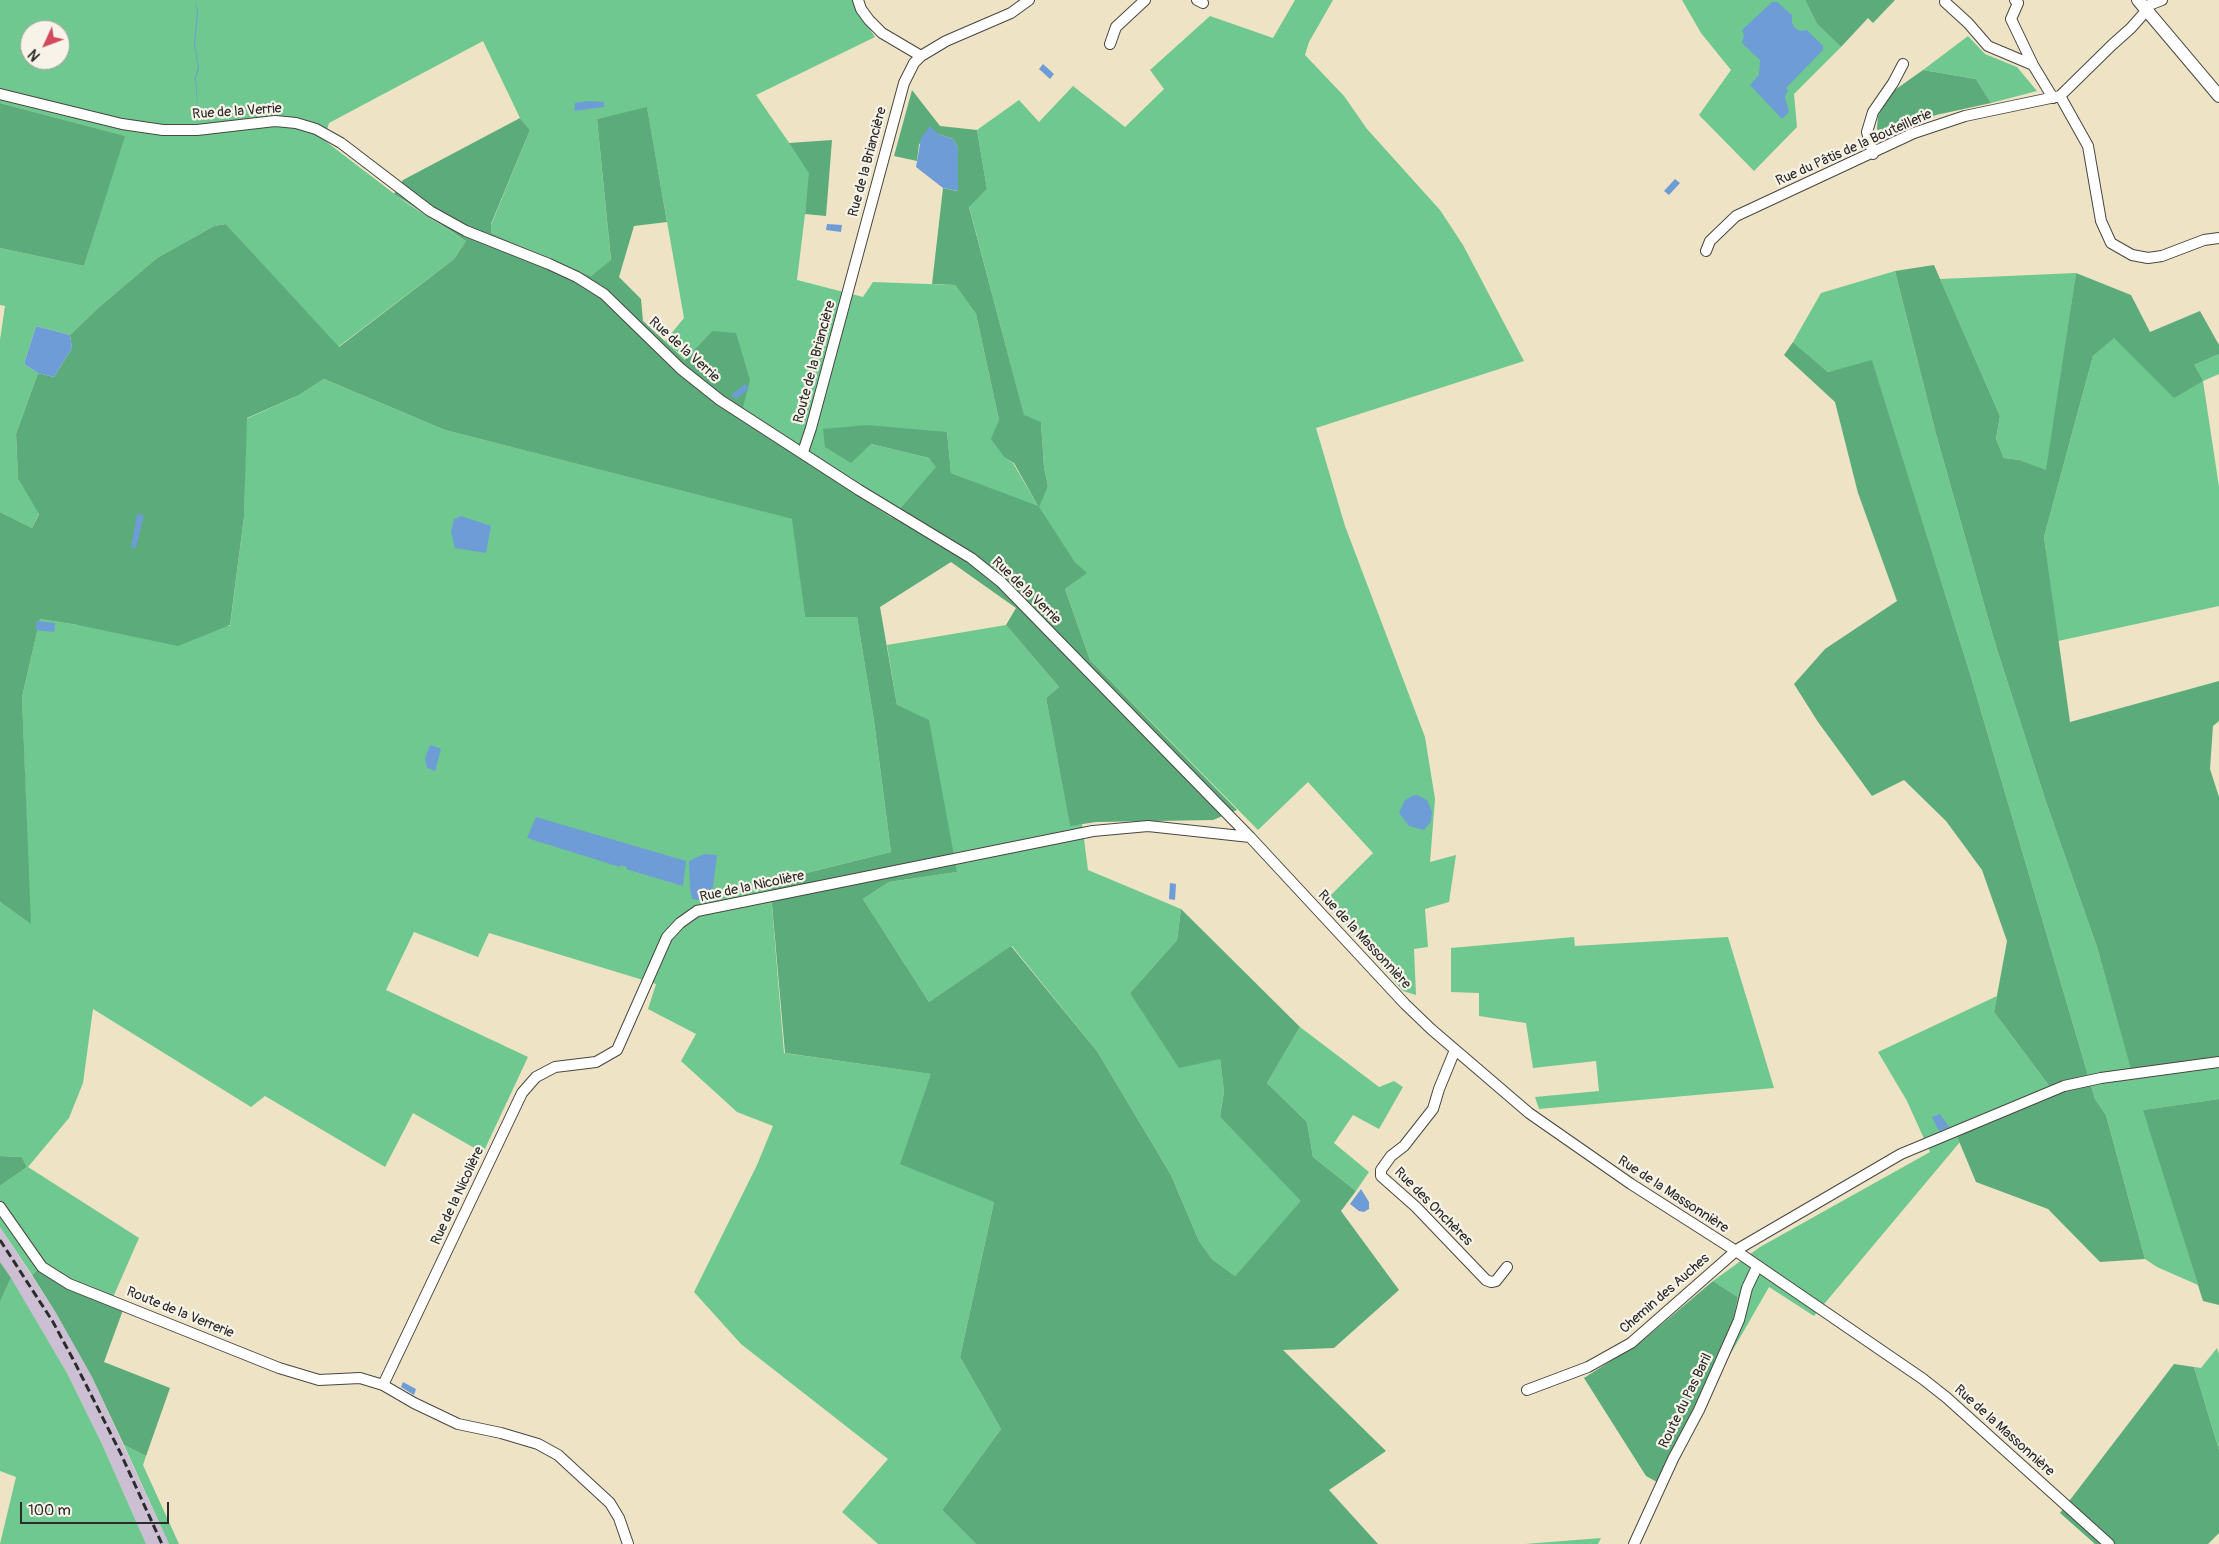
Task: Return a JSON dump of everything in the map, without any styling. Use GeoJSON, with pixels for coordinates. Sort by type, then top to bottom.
{"type":"FeatureCollection","features":[{"type":"Feature","properties":{"kind":"street"},"geometry":{"type":"LineString","coordinates":[[858,0],[861,9],[869,20],[882,33],[921,56]]}},
{"type":"Feature","properties":{"kind":"street","name":"Rue de la Briancière"},"geometry":{"type":"LineString","coordinates":[[851,280],[904,83],[914,63],[921,56],[946,41],[1011,13],[1030,0]]}},
{"type":"Feature","properties":{"kind":"street"},"geometry":{"type":"LineString","coordinates":[[1110,44],[1116,27],[1145,0]]}},
{"type":"Feature","properties":{"kind":"street"},"geometry":{"type":"LineString","coordinates":[[2056,97],[2131,28],[2143,6],[2162,0]]}},
{"type":"Feature","properties":{"kind":"street"},"geometry":{"type":"LineString","coordinates":[[2011,1],[2018,3],[2011,19],[2033,65],[2088,146],[2101,221],[2111,243],[2132,255],[2148,258],[2162,256],[2204,240],[2219,238]]}},
{"type":"Feature","properties":{"kind":"street"},"geometry":{"type":"LineString","coordinates":[[1945,2],[1988,46],[2033,65]]}},
{"type":"Feature","properties":{"kind":"street"},"geometry":{"type":"LineString","coordinates":[[2143,6],[2219,96]]}},
{"type":"Feature","properties":{"kind":"street"},"geometry":{"type":"LineString","coordinates":[[1873,154],[1868,132],[1873,112],[1893,83],[1903,64]]}},
{"type":"Feature","properties":{"kind":"street","name":"Rue de la Verrie"},"geometry":{"type":"LineString","coordinates":[[0,94],[122,124],[163,130],[197,130],[276,121],[296,122],[316,129],[341,143],[430,211],[466,232],[550,264],[576,277],[604,294],[698,384],[859,490],[971,558],[1001,582],[1250,837]]}},
{"type":"Feature","properties":{"kind":"street","name":"Rue du Pâtis de la Bouteillerie"},"geometry":{"type":"LineString","coordinates":[[1706,251],[1710,241],[1736,216],[1873,154],[1914,133],[1965,116],[2056,97]]}},
{"type":"Feature","properties":{"kind":"street","name":"Route de la Briancière"},"geometry":{"type":"LineString","coordinates":[[802,452],[812,428],[851,280]]}},
{"type":"Feature","properties":{"kind":"street","name":"Rue de la Nicolière"},"geometry":{"type":"LineString","coordinates":[[383,1385],[522,1093],[536,1077],[555,1067],[596,1062],[617,1050],[667,938],[680,923],[697,911],[1093,831],[1148,826],[1250,837]]}},
{"type":"Feature","properties":{"kind":"street","name":"Rue de la Massonnière"},"geometry":{"type":"LineString","coordinates":[[1250,837],[1405,1004],[1455,1050],[1529,1113],[1631,1184],[1736,1252],[1924,1379],[2109,1544]]}},
{"type":"Feature","properties":{"kind":"street","name":"Rue des Onchères"},"geometry":{"type":"LineString","coordinates":[[1455,1050],[1433,1109],[1404,1146],[1391,1156],[1381,1170],[1381,1176],[1416,1208],[1486,1280],[1496,1281],[1507,1267]]}},
{"type":"Feature","properties":{"kind":"street","name":"Chemin des Auches"},"geometry":{"type":"LineString","coordinates":[[1527,1390],[1588,1367],[1631,1343],[1736,1252],[1901,1154],[2064,1086],[2101,1078],[2219,1062]]}},
{"type":"Feature","properties":{"kind":"street","name":"Route de la Verrerie"},"geometry":{"type":"LineString","coordinates":[[0,1207],[42,1267],[69,1284],[279,1368],[319,1380],[360,1378],[383,1385],[414,1403],[458,1424],[501,1433],[538,1444],[558,1455],[610,1503],[619,1518],[628,1544]]}},
{"type":"Feature","properties":{"kind":"street","name":"Route du Pas Baril"},"geometry":{"type":"LineString","coordinates":[[1634,1544],[1673,1459],[1699,1410],[1739,1320],[1747,1288],[1757,1267]]}},
{"type":"Feature","properties":{"kind":"shaded area"},"geometry":{"type":"Polygon","coordinates":[[[0,1227],[56,1313],[92,1377],[169,1544],[146,1544],[102,1444],[67,1373],[0,1262],[0,1227]]]}},
{"type":"Feature","properties":{"kind":"green space"},"geometry":{"type":"Polygon","coordinates":[[[0,0],[852,0],[855,8],[875,37],[756,95],[810,173],[797,280],[863,297],[873,282],[955,285],[976,314],[999,420],[1005,458],[1013,463],[1038,506],[1048,486],[1044,467],[1041,422],[1024,416],[969,206],[987,189],[977,130],[1019,100],[1039,122],[1073,86],[1125,127],[1164,89],[1150,70],[1210,16],[1273,38],[1295,0],[1333,0],[1309,42],[1305,55],[1344,96],[1367,129],[1440,210],[1463,245],[1524,361],[1316,428],[1345,526],[1425,737],[1435,799],[1430,862],[1456,855],[1449,902],[1425,909],[1428,947],[1414,949],[1416,995],[1403,991],[1325,901],[1373,853],[1308,782],[1258,830],[1090,660],[1065,589],[1086,573],[1075,562],[1038,507],[951,473],[947,432],[871,444],[929,458],[937,467],[892,518],[740,419],[712,331],[686,360],[665,341],[684,318],[647,108],[597,119],[611,261],[591,276],[491,233],[491,225],[530,130],[520,118],[483,41],[329,123],[324,140],[405,202],[466,241],[454,259],[338,347],[226,224],[214,226],[157,258],[98,308],[70,335],[36,326],[24,364],[38,373],[16,434],[18,479],[39,513],[32,528],[0,512],[0,340],[5,306],[0,305],[0,248],[84,266],[124,136],[0,103],[0,0]]]}},
{"type":"Feature","properties":{"kind":"green space"},"geometry":{"type":"Polygon","coordinates":[[[1682,0],[1805,0],[1817,24],[1841,47],[1794,94],[1797,127],[1754,171],[1699,115],[1731,70],[1701,33],[1682,0]]]}},
{"type":"Feature","properties":{"kind":"green space"},"geometry":{"type":"Polygon","coordinates":[[[1805,0],[1895,0],[1873,23],[1868,18],[1841,47],[1817,24],[1805,0]]]}},
{"type":"Feature","properties":{"kind":"green space"},"geometry":{"type":"Polygon","coordinates":[[[1968,36],[1985,54],[2017,67],[2037,91],[1991,103],[1976,79],[1923,70],[1968,36]]]}},
{"type":"Feature","properties":{"kind":"green space"},"geometry":{"type":"Polygon","coordinates":[[[1923,70],[1976,79],[1991,103],[1936,115],[1886,138],[1877,129],[1878,116],[1892,92],[1923,70]]]}},
{"type":"Feature","properties":{"kind":"green space"},"geometry":{"type":"Polygon","coordinates":[[[912,90],[940,126],[977,130],[987,189],[969,207],[1024,415],[1041,422],[1044,467],[1048,486],[1039,507],[1075,562],[1087,573],[1065,589],[1090,660],[1237,810],[1213,820],[1096,822],[1070,826],[1046,698],[1059,687],[1006,625],[1016,608],[951,562],[880,607],[897,705],[929,720],[957,872],[889,882],[863,899],[929,1002],[1011,946],[1097,1051],[1171,1175],[1199,1241],[1212,1259],[1235,1276],[1301,1201],[1220,1117],[1224,1091],[1220,1059],[1179,1068],[1130,993],[1177,940],[1181,909],[1300,1027],[1267,1083],[1307,1122],[1313,1157],[1356,1191],[1341,1211],[1399,1290],[1334,1348],[1283,1350],[1386,1451],[1329,1490],[1378,1544],[976,1544],[942,1510],[1001,1429],[960,1357],[994,1202],[900,1164],[931,1074],[785,1053],[770,882],[891,852],[874,721],[857,617],[805,617],[792,519],[445,430],[324,379],[299,395],[247,418],[244,517],[230,625],[178,646],[40,619],[22,697],[31,924],[0,902],[0,512],[32,528],[39,514],[18,479],[16,434],[38,373],[54,377],[72,348],[70,335],[98,308],[157,258],[214,226],[226,224],[339,347],[454,259],[466,241],[394,194],[403,180],[520,118],[530,130],[491,224],[491,233],[591,276],[611,260],[597,119],[647,107],[667,222],[634,226],[619,277],[641,299],[643,321],[685,360],[712,331],[736,333],[750,380],[740,419],[892,518],[936,467],[929,458],[871,444],[851,463],[825,447],[823,429],[867,425],[947,432],[951,473],[1038,506],[1014,463],[1005,458],[991,439],[999,420],[976,314],[955,285],[932,284],[943,188],[957,191],[958,148],[953,139],[938,134],[919,144],[917,161],[894,156],[912,90]]]}},
{"type":"Feature","properties":{"kind":"green space"},"geometry":{"type":"Polygon","coordinates":[[[0,103],[125,136],[84,266],[0,248],[0,103]]]}},
{"type":"Feature","properties":{"kind":"green space"},"geometry":{"type":"Polygon","coordinates":[[[832,140],[826,216],[805,214],[809,173],[789,143],[832,140]]]}},
{"type":"Feature","properties":{"kind":"green space"},"geometry":{"type":"Polygon","coordinates":[[[1934,265],[2000,416],[1996,439],[2004,458],[2020,460],[2046,470],[2076,273],[2131,295],[2150,332],[2200,311],[2219,345],[2219,354],[2194,365],[2203,381],[2174,398],[2114,338],[2093,356],[2044,537],[2070,722],[2219,681],[2219,721],[2213,726],[2210,769],[2219,797],[2219,1057],[2131,1070],[2097,947],[2046,802],[1995,643],[1936,434],[1895,271],[1934,265]]]}},
{"type":"Feature","properties":{"kind":"green space"},"geometry":{"type":"Polygon","coordinates":[[[1895,271],[1936,434],[1995,643],[2046,802],[2097,947],[2131,1069],[2219,1057],[2219,1099],[2144,1110],[2198,1285],[2157,1267],[2145,1259],[2106,1115],[2095,1099],[1971,677],[1872,361],[1828,372],[1793,342],[1821,293],[1895,271]]]}},
{"type":"Feature","properties":{"kind":"green space"},"geometry":{"type":"Polygon","coordinates":[[[2076,273],[2047,471],[2020,460],[2004,458],[1996,439],[2000,416],[1940,279],[2076,273]]]}},
{"type":"Feature","properties":{"kind":"green space"},"geometry":{"type":"Polygon","coordinates":[[[2113,338],[2194,365],[2219,354],[2219,374],[2203,381],[2219,487],[2219,606],[2058,641],[2044,537],[2093,356],[2113,338]]]}},
{"type":"Feature","properties":{"kind":"green space"},"geometry":{"type":"Polygon","coordinates":[[[1793,342],[1828,372],[1872,360],[1971,677],[2095,1099],[2106,1115],[2145,1259],[2100,1262],[2048,1209],[1976,1182],[1956,1134],[2053,1091],[1994,1012],[2007,941],[1982,870],[1946,821],[1904,780],[1872,796],[1818,722],[1794,684],[1825,649],[1897,601],[1858,493],[1835,402],[1784,355],[1793,342]]]}},
{"type":"Feature","properties":{"kind":"green space"},"geometry":{"type":"Polygon","coordinates":[[[324,379],[445,430],[793,519],[805,617],[857,617],[874,721],[891,852],[770,882],[784,1053],[932,1074],[994,1202],[960,1357],[1001,1429],[942,1510],[976,1544],[878,1544],[842,1512],[888,1459],[741,1344],[694,1292],[757,1165],[773,1126],[737,1112],[681,1061],[696,1034],[648,1009],[656,984],[489,933],[478,957],[414,932],[386,990],[528,1057],[483,1153],[413,1113],[385,1167],[265,1096],[251,1107],[93,1009],[83,1083],[69,1118],[28,1167],[139,1238],[114,1295],[67,1277],[45,1263],[32,1275],[0,1227],[0,1186],[27,1167],[22,1157],[0,1156],[0,902],[30,923],[22,697],[40,619],[78,625],[230,626],[244,517],[246,419],[299,395],[324,379]]]}},
{"type":"Feature","properties":{"kind":"green space"},"geometry":{"type":"Polygon","coordinates":[[[1006,625],[1059,687],[1046,698],[1070,825],[1082,824],[1088,870],[1181,909],[1177,940],[1130,993],[1220,1059],[1224,1091],[1220,1117],[1302,1201],[1235,1276],[1212,1259],[1199,1241],[1171,1175],[1097,1051],[1012,946],[929,1002],[863,899],[889,882],[957,872],[897,705],[887,645],[1006,625]]]}},
{"type":"Feature","properties":{"kind":"green space"},"geometry":{"type":"Polygon","coordinates":[[[1574,937],[1575,946],[1728,937],[1774,1088],[1539,1109],[1535,1097],[1599,1091],[1596,1061],[1533,1068],[1526,1023],[1479,1016],[1479,993],[1451,992],[1451,948],[1574,937]]]}},
{"type":"Feature","properties":{"kind":"green space"},"geometry":{"type":"Polygon","coordinates":[[[1997,996],[1994,1012],[2053,1091],[1956,1134],[1960,1142],[1814,1316],[1769,1287],[1723,1367],[1738,1297],[1713,1281],[1760,1247],[1930,1152],[1907,1101],[1878,1052],[1997,996]]]}},
{"type":"Feature","properties":{"kind":"green space"},"geometry":{"type":"Polygon","coordinates":[[[1300,1027],[1379,1087],[1394,1081],[1403,1087],[1379,1129],[1353,1115],[1334,1143],[1369,1172],[1356,1191],[1313,1157],[1307,1122],[1267,1083],[1300,1027]]]}},
{"type":"Feature","properties":{"kind":"green space"},"geometry":{"type":"Polygon","coordinates":[[[2219,1099],[2219,1305],[2203,1301],[2143,1110],[2219,1099]]]}},
{"type":"Feature","properties":{"kind":"green space"},"geometry":{"type":"Polygon","coordinates":[[[0,1156],[22,1157],[27,1167],[0,1186],[0,1156]]]}},
{"type":"Feature","properties":{"kind":"green space"},"geometry":{"type":"Polygon","coordinates":[[[0,1262],[11,1278],[0,1302],[0,1262]]]}},
{"type":"Feature","properties":{"kind":"green space"},"geometry":{"type":"Polygon","coordinates":[[[45,1263],[67,1277],[114,1295],[108,1305],[123,1310],[104,1362],[170,1388],[146,1456],[124,1445],[92,1377],[32,1275],[45,1263]]]}},
{"type":"Feature","properties":{"kind":"green space"},"geometry":{"type":"Polygon","coordinates":[[[11,1278],[67,1373],[102,1444],[146,1544],[0,1544],[16,1477],[0,1471],[0,1302],[11,1278]]]}},
{"type":"Feature","properties":{"kind":"green space"},"geometry":{"type":"Polygon","coordinates":[[[1713,1281],[1738,1297],[1723,1367],[1666,1487],[1646,1476],[1584,1378],[1642,1341],[1713,1281]]]}},
{"type":"Feature","properties":{"kind":"green space"},"geometry":{"type":"Polygon","coordinates":[[[2217,1348],[2219,1354],[2219,1450],[2194,1367],[2201,1368],[2217,1348]]]}},
{"type":"Feature","properties":{"kind":"green space"},"geometry":{"type":"Polygon","coordinates":[[[2174,1364],[2194,1367],[2219,1450],[2219,1533],[2208,1544],[2095,1544],[2060,1513],[2174,1364]]]}},
{"type":"Feature","properties":{"kind":"green space"},"geometry":{"type":"Polygon","coordinates":[[[124,1445],[146,1456],[143,1465],[179,1544],[169,1544],[124,1445]]]}},
{"type":"Feature","properties":{"kind":"green space"},"geometry":{"type":"Polygon","coordinates":[[[1601,1538],[1598,1544],[1525,1544],[1601,1538]]]}},
{"type":"Feature","properties":{"kind":"water"},"geometry":{"type":"Polygon","coordinates":[[[195,0],[198,12],[195,45],[199,68],[196,78],[199,125],[195,78],[198,67],[194,44],[197,12],[195,0]]]}},
{"type":"Feature","properties":{"kind":"water"},"geometry":{"type":"Polygon","coordinates":[[[1772,2],[1777,2],[1792,15],[1792,23],[1795,28],[1800,31],[1807,30],[1823,46],[1823,50],[1786,88],[1788,90],[1785,97],[1789,112],[1782,119],[1750,85],[1759,75],[1760,60],[1742,43],[1744,35],[1742,30],[1772,2]]]}},
{"type":"Feature","properties":{"kind":"water"},"geometry":{"type":"Polygon","coordinates":[[[1043,64],[1054,74],[1050,79],[1039,69],[1043,64]]]}},
{"type":"Feature","properties":{"kind":"water"},"geometry":{"type":"Polygon","coordinates":[[[588,101],[604,102],[604,107],[574,111],[575,103],[588,101]]]}},
{"type":"Feature","properties":{"kind":"water"},"geometry":{"type":"Polygon","coordinates":[[[930,126],[938,134],[953,139],[958,148],[958,191],[943,188],[916,167],[921,138],[930,126]]]}},
{"type":"Feature","properties":{"kind":"water"},"geometry":{"type":"Polygon","coordinates":[[[1675,179],[1680,183],[1669,195],[1664,191],[1675,179]]]}},
{"type":"Feature","properties":{"kind":"water"},"geometry":{"type":"Polygon","coordinates":[[[827,224],[842,225],[841,232],[826,230],[827,224]]]}},
{"type":"Feature","properties":{"kind":"water"},"geometry":{"type":"Polygon","coordinates":[[[36,326],[70,335],[72,348],[54,377],[38,373],[24,364],[36,326]]]}},
{"type":"Feature","properties":{"kind":"water"},"geometry":{"type":"Polygon","coordinates":[[[745,384],[749,389],[736,399],[731,395],[745,384]]]}},
{"type":"Feature","properties":{"kind":"water"},"geometry":{"type":"Polygon","coordinates":[[[137,514],[144,515],[136,548],[131,548],[137,514]]]}},
{"type":"Feature","properties":{"kind":"water"},"geometry":{"type":"Polygon","coordinates":[[[461,516],[491,526],[486,553],[455,548],[451,532],[454,519],[461,516]]]}},
{"type":"Feature","properties":{"kind":"water"},"geometry":{"type":"Polygon","coordinates":[[[36,621],[55,623],[54,632],[36,630],[36,621]]]}},
{"type":"Feature","properties":{"kind":"water"},"geometry":{"type":"Polygon","coordinates":[[[430,745],[441,749],[435,771],[427,768],[425,758],[430,745]]]}},
{"type":"Feature","properties":{"kind":"water"},"geometry":{"type":"Polygon","coordinates":[[[1417,795],[1427,800],[1432,812],[1431,821],[1424,830],[1409,826],[1399,813],[1405,800],[1417,795]]]}},
{"type":"Feature","properties":{"kind":"water"},"geometry":{"type":"Polygon","coordinates":[[[536,817],[686,861],[683,886],[626,869],[627,867],[621,865],[620,867],[527,838],[536,817]]]}},
{"type":"Feature","properties":{"kind":"water"},"geometry":{"type":"Polygon","coordinates":[[[704,854],[717,855],[711,902],[692,899],[690,888],[689,861],[704,854]]]}},
{"type":"Feature","properties":{"kind":"water"},"geometry":{"type":"Polygon","coordinates":[[[1170,883],[1176,884],[1175,900],[1169,899],[1170,883]]]}},
{"type":"Feature","properties":{"kind":"water"},"geometry":{"type":"Polygon","coordinates":[[[1940,1114],[1949,1127],[1939,1131],[1932,1117],[1940,1114]]]}},
{"type":"Feature","properties":{"kind":"water"},"geometry":{"type":"Polygon","coordinates":[[[1361,1189],[1369,1202],[1369,1209],[1364,1212],[1359,1211],[1350,1204],[1361,1189]]]}},
{"type":"Feature","properties":{"kind":"water"},"geometry":{"type":"Polygon","coordinates":[[[403,1382],[416,1389],[414,1395],[401,1387],[403,1382]]]}},
{"type":"Feature","properties":{"kind":"railway"},"geometry":{"type":"LineString","coordinates":[[0,1240],[53,1322],[74,1361],[120,1452],[162,1544]]}}]}
